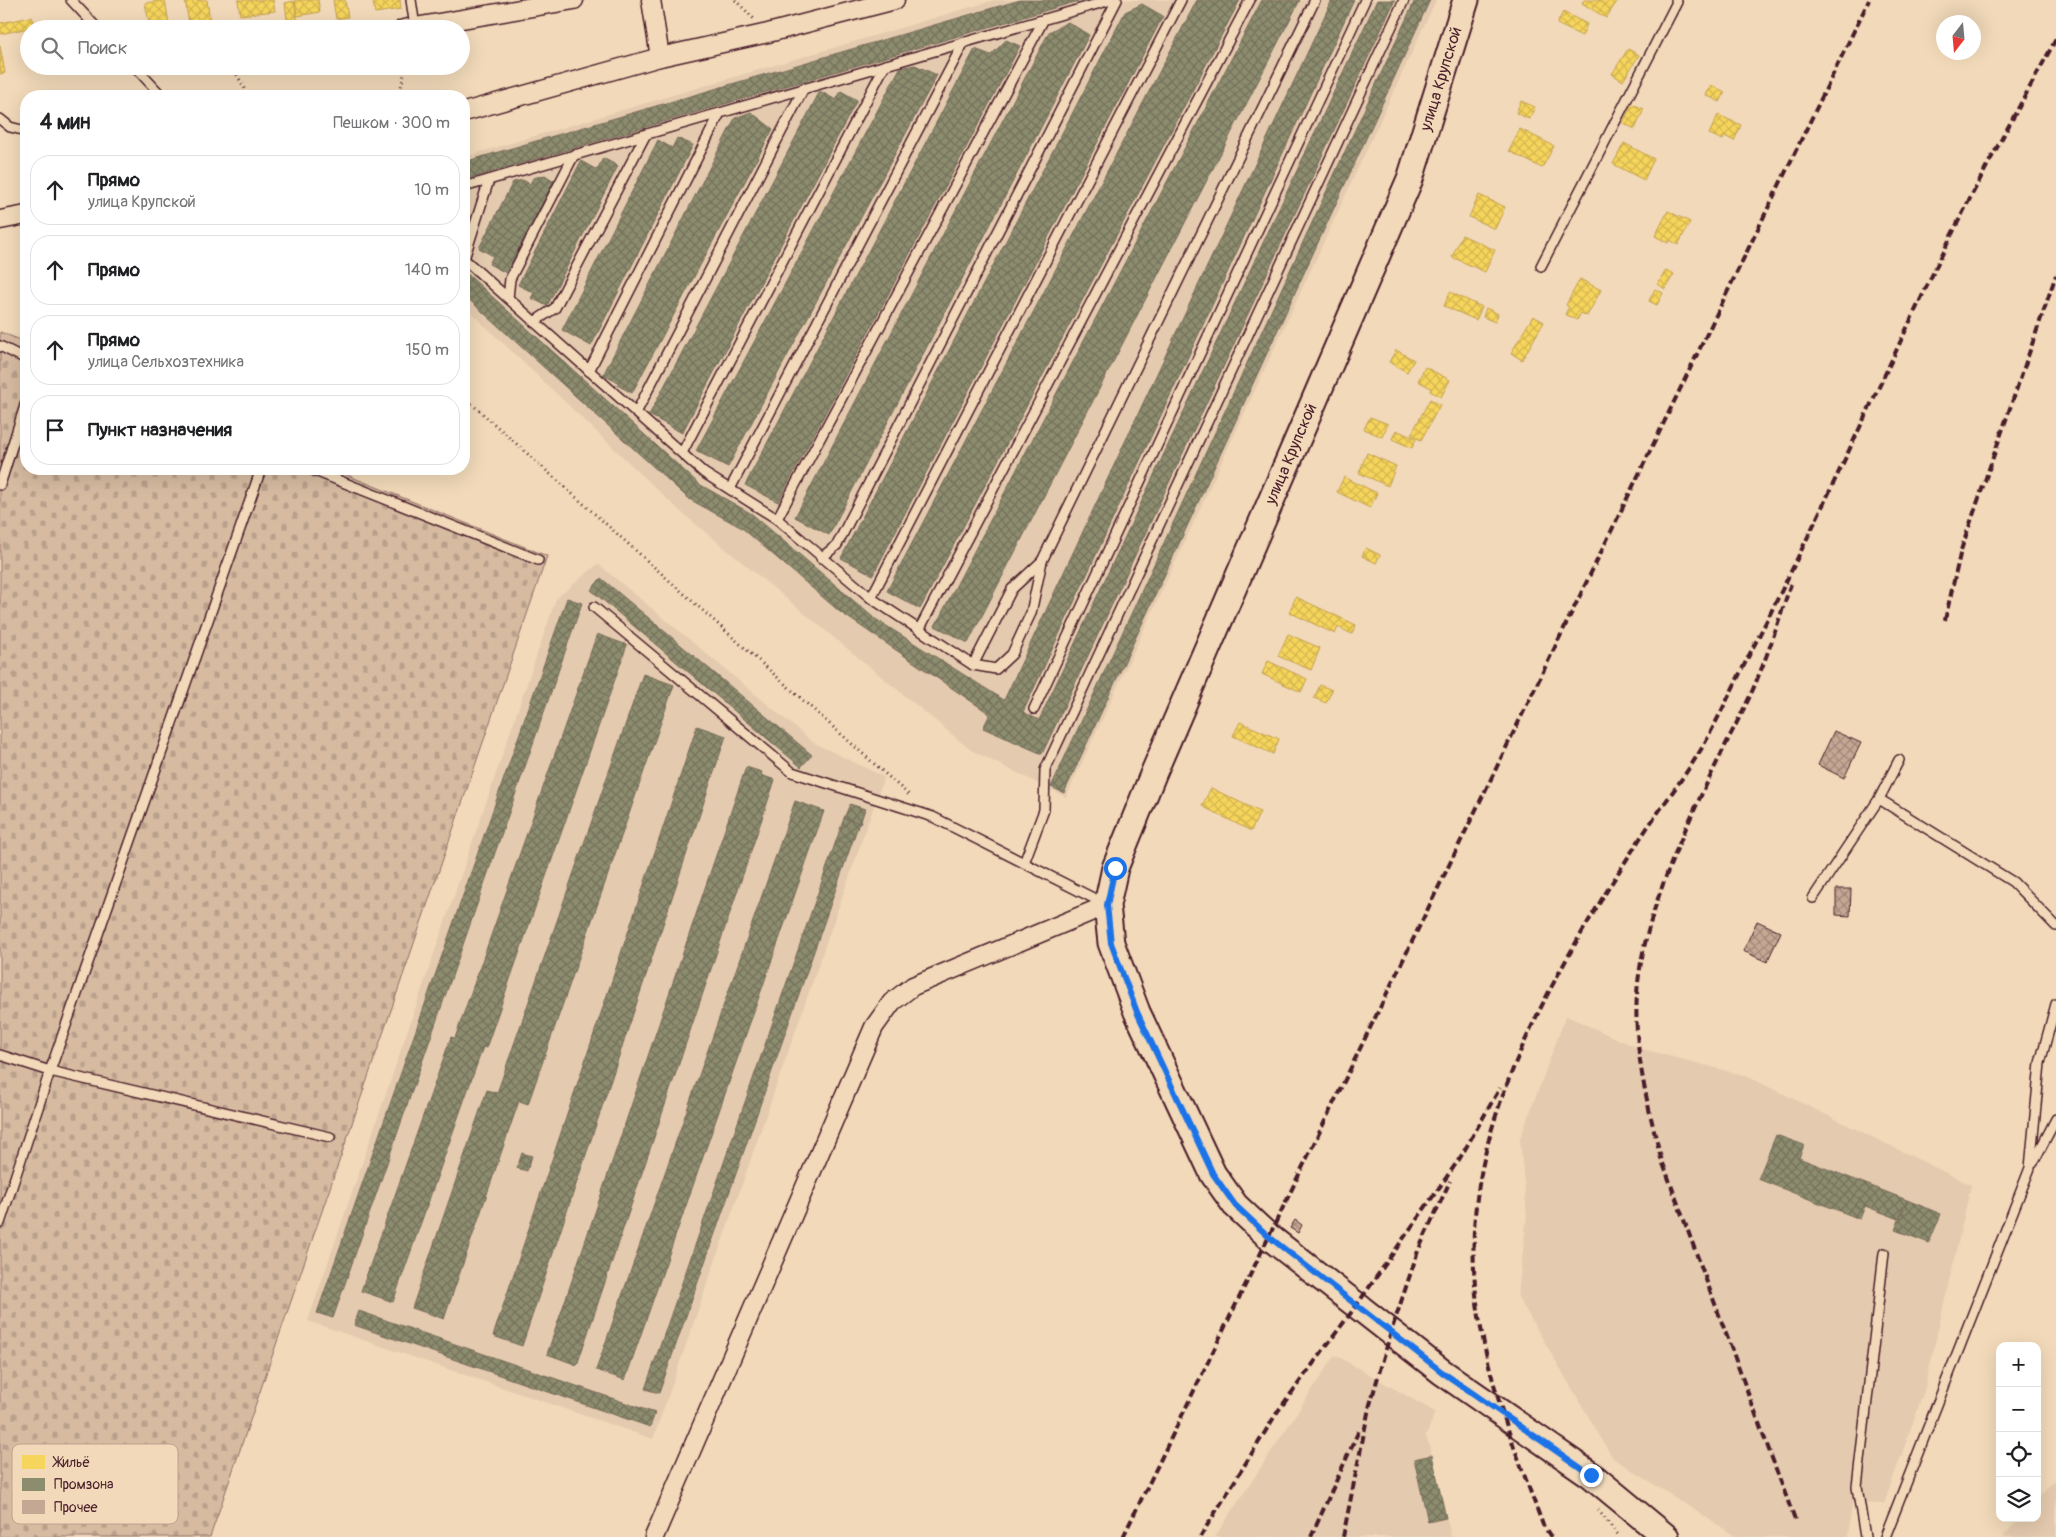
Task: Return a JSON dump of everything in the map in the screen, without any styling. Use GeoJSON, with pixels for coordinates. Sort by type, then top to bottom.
{"type":"FeatureCollection","features":[{"type":"Feature","properties":{"kind":"main road","name":"улица Крупской"},"geometry":{"type":"LineString","coordinates":[[1466,0],[1410,179],[1154,772],[1115,868],[1107,905],[1111,943],[1137,1012],[1213,1174],[1235,1205],[1268,1236],[1442,1372],[1591,1475],[1666,1537]]}},
{"type":"Feature","properties":{"kind":"street"},"geometry":{"type":"LineString","coordinates":[[456,20],[574,0]]}},
{"type":"Feature","properties":{"kind":"street"},"geometry":{"type":"LineString","coordinates":[[651,0],[660,57]]}},
{"type":"Feature","properties":{"kind":"street"},"geometry":{"type":"LineString","coordinates":[[470,110],[660,57],[768,33],[895,0]]}},
{"type":"Feature","properties":{"kind":"street"},"geometry":{"type":"LineString","coordinates":[[0,220],[20,216]]}},
{"type":"Feature","properties":{"kind":"street"},"geometry":{"type":"LineString","coordinates":[[654,1537],[870,1036],[879,1020],[892,1002],[913,986],[1107,905]]}},
{"type":"Feature","properties":{"kind":"lane"},"geometry":{"type":"LineString","coordinates":[[71,0],[90,20]]}},
{"type":"Feature","properties":{"kind":"lane"},"geometry":{"type":"LineString","coordinates":[[410,20],[412,0]]}},
{"type":"Feature","properties":{"kind":"lane"},"geometry":{"type":"LineString","coordinates":[[470,185],[1110,0]]}},
{"type":"Feature","properties":{"kind":"lane"},"geometry":{"type":"LineString","coordinates":[[821,558],[837,545],[1117,0]]}},
{"type":"Feature","properties":{"kind":"lane"},"geometry":{"type":"LineString","coordinates":[[871,598],[1181,0]]}},
{"type":"Feature","properties":{"kind":"lane"},"geometry":{"type":"LineString","coordinates":[[919,630],[1250,0]]}},
{"type":"Feature","properties":{"kind":"lane"},"geometry":{"type":"LineString","coordinates":[[470,264],[704,473],[777,519],[821,558],[871,598],[973,665],[996,669],[1012,654],[1031,613],[1042,561],[1315,0]]}},
{"type":"Feature","properties":{"kind":"lane"},"geometry":{"type":"LineString","coordinates":[[1034,709],[1366,0]]}},
{"type":"Feature","properties":{"kind":"lane"},"geometry":{"type":"LineString","coordinates":[[1024,863],[1044,810],[1045,770],[1404,0]]}},
{"type":"Feature","properties":{"kind":"lane"},"geometry":{"type":"LineString","coordinates":[[1540,266],[1678,2],[1676,0]]}},
{"type":"Feature","properties":{"kind":"lane"},"geometry":{"type":"LineString","coordinates":[[777,519],[1044,19]]}},
{"type":"Feature","properties":{"kind":"lane"},"geometry":{"type":"LineString","coordinates":[[730,489],[964,42]]}},
{"type":"Feature","properties":{"kind":"lane"},"geometry":{"type":"LineString","coordinates":[[682,453],[885,65]]}},
{"type":"Feature","properties":{"kind":"lane"},"geometry":{"type":"LineString","coordinates":[[142,75],[156,90]]}},
{"type":"Feature","properties":{"kind":"lane"},"geometry":{"type":"LineString","coordinates":[[636,413],[804,88]]}},
{"type":"Feature","properties":{"kind":"lane"},"geometry":{"type":"LineString","coordinates":[[590,371],[720,113]]}},
{"type":"Feature","properties":{"kind":"lane"},"geometry":{"type":"LineString","coordinates":[[0,119],[10,126],[20,129]]}},
{"type":"Feature","properties":{"kind":"lane"},"geometry":{"type":"LineString","coordinates":[[534,322],[555,308],[646,134]]}},
{"type":"Feature","properties":{"kind":"lane"},"geometry":{"type":"LineString","coordinates":[[508,298],[510,279],[574,155]]}},
{"type":"Feature","properties":{"kind":"lane"},"geometry":{"type":"LineString","coordinates":[[470,240],[489,180]]}},
{"type":"Feature","properties":{"kind":"lane"},"geometry":{"type":"LineString","coordinates":[[0,346],[20,356]]}},
{"type":"Feature","properties":{"kind":"lane"},"geometry":{"type":"LineString","coordinates":[[0,485],[20,421]]}},
{"type":"Feature","properties":{"kind":"lane"},"geometry":{"type":"LineString","coordinates":[[0,1223],[50,1071],[259,475]]}},
{"type":"Feature","properties":{"kind":"lane"},"geometry":{"type":"LineString","coordinates":[[325,475],[538,560]]}},
{"type":"Feature","properties":{"kind":"lane"},"geometry":{"type":"LineString","coordinates":[[973,665],[1012,589],[1042,561]]}},
{"type":"Feature","properties":{"kind":"lane"},"geometry":{"type":"LineString","coordinates":[[594,607],[792,772],[933,817],[1107,905]]}},
{"type":"Feature","properties":{"kind":"lane"},"geometry":{"type":"LineString","coordinates":[[1813,898],[1879,799],[1899,760]]}},
{"type":"Feature","properties":{"kind":"lane"},"geometry":{"type":"LineString","coordinates":[[1879,799],[2013,882],[2056,926]]}},
{"type":"Feature","properties":{"kind":"lane"},"geometry":{"type":"LineString","coordinates":[[2030,1168],[2040,1063],[2056,1004]]}},
{"type":"Feature","properties":{"kind":"lane"},"geometry":{"type":"LineString","coordinates":[[0,1055],[50,1071],[330,1137]]}},
{"type":"Feature","properties":{"kind":"lane"},"geometry":{"type":"LineString","coordinates":[[1885,1537],[2030,1168],[2056,1119]]}},
{"type":"Feature","properties":{"kind":"lane"},"geometry":{"type":"LineString","coordinates":[[1865,1537],[1857,1487],[1884,1253]]}},
{"type":"Feature","properties":{"kind":"path"},"geometry":{"type":"LineString","coordinates":[[735,0],[768,33]]}},
{"type":"Feature","properties":{"kind":"path"},"geometry":{"type":"LineString","coordinates":[[237,75],[245,90]]}},
{"type":"Feature","properties":{"kind":"path"},"geometry":{"type":"LineString","coordinates":[[401,90],[404,75]]}},
{"type":"Feature","properties":{"kind":"path"},"geometry":{"type":"LineString","coordinates":[[470,403],[933,817]]}},
{"type":"Feature","properties":{"kind":"path"},"geometry":{"type":"LineString","coordinates":[[1595,1507],[1620,1537]]}},
{"type":"Feature","properties":{"kind":"shaded area"},"geometry":{"type":"Polygon","coordinates":[[[995,0],[1436,0],[1066,797],[971,750],[681,512],[470,312],[470,155],[995,0]]]}},
{"type":"Feature","properties":{"kind":"shaded area"},"geometry":{"type":"Polygon","coordinates":[[[598,564],[814,743],[884,777],[653,1439],[308,1321],[556,599],[598,564]]]}},
{"type":"Feature","properties":{"kind":"shaded area"},"geometry":{"type":"Polygon","coordinates":[[[1566,1016],[1638,1048],[1746,1076],[1971,1185],[1924,1391],[1884,1504],[1852,1503],[1848,1537],[1737,1537],[1613,1458],[1518,1297],[1527,1215],[1520,1139],[1566,1016]]]}},
{"type":"Feature","properties":{"kind":"shaded area"},"geometry":{"type":"Polygon","coordinates":[[[1335,1355],[1435,1412],[1426,1436],[1451,1537],[1215,1537],[1335,1355]]]}},
{"type":"Feature","properties":{"kind":"shaded area"},"geometry":{"type":"Polygon","coordinates":[[[2056,1479],[2056,1537],[2003,1537],[2016,1522],[2041,1522],[2041,1494],[2056,1479]]]}},
{"type":"Feature","properties":{"kind":"green space"},"geometry":{"type":"Polygon","coordinates":[[[0,332],[20,340],[20,475],[347,475],[547,556],[210,1537],[0,1537],[0,332]]]}},
{"type":"Feature","properties":{"kind":"building: Жильё"},"geometry":{"type":"Polygon","coordinates":[[[165,0],[168,20],[149,20],[145,3],[165,0]]]}},
{"type":"Feature","properties":{"kind":"building: Жильё"},"geometry":{"type":"Polygon","coordinates":[[[185,0],[207,0],[210,20],[188,20],[185,0]]]}},
{"type":"Feature","properties":{"kind":"building: Жильё"},"geometry":{"type":"Polygon","coordinates":[[[238,0],[273,0],[275,11],[240,15],[238,0]]]}},
{"type":"Feature","properties":{"kind":"building: Жильё"},"geometry":{"type":"Polygon","coordinates":[[[295,0],[318,0],[320,12],[297,16],[295,0]]]}},
{"type":"Feature","properties":{"kind":"building: Жильё"},"geometry":{"type":"Polygon","coordinates":[[[333,0],[345,0],[348,17],[336,19],[333,0]]]}},
{"type":"Feature","properties":{"kind":"building: Жильё"},"geometry":{"type":"Polygon","coordinates":[[[400,0],[401,9],[375,13],[373,1],[400,0]]]}},
{"type":"Feature","properties":{"kind":"building: Жильё"},"geometry":{"type":"Polygon","coordinates":[[[1584,0],[1618,0],[1606,18],[1582,3],[1584,0]]]}},
{"type":"Feature","properties":{"kind":"building: Жильё"},"geometry":{"type":"Polygon","coordinates":[[[294,1],[297,20],[287,20],[285,3],[294,1]]]}},
{"type":"Feature","properties":{"kind":"building: Жильё"},"geometry":{"type":"Polygon","coordinates":[[[1563,12],[1587,24],[1582,36],[1557,24],[1563,12]]]}},
{"type":"Feature","properties":{"kind":"building: Жильё"},"geometry":{"type":"Polygon","coordinates":[[[32,17],[33,20],[20,20],[20,30],[0,34],[0,23],[32,17]]]}},
{"type":"Feature","properties":{"kind":"building: Жильё"},"geometry":{"type":"Polygon","coordinates":[[[0,46],[5,73],[0,74],[0,46]]]}},
{"type":"Feature","properties":{"kind":"building: Жильё"},"geometry":{"type":"Polygon","coordinates":[[[1628,49],[1639,55],[1623,81],[1612,74],[1628,49]]]}},
{"type":"Feature","properties":{"kind":"building: Жильё"},"geometry":{"type":"Polygon","coordinates":[[[1711,85],[1725,92],[1720,102],[1706,95],[1711,85]]]}},
{"type":"Feature","properties":{"kind":"building: Жильё"},"geometry":{"type":"Polygon","coordinates":[[[1521,101],[1535,107],[1529,119],[1516,113],[1521,101]]]}},
{"type":"Feature","properties":{"kind":"building: Жильё"},"geometry":{"type":"Polygon","coordinates":[[[1632,104],[1644,109],[1635,129],[1623,123],[1632,104]]]}},
{"type":"Feature","properties":{"kind":"building: Жильё"},"geometry":{"type":"Polygon","coordinates":[[[1718,115],[1741,125],[1734,141],[1725,136],[1723,140],[1709,134],[1718,115]]]}},
{"type":"Feature","properties":{"kind":"building: Жильё"},"geometry":{"type":"Polygon","coordinates":[[[1520,129],[1554,146],[1542,168],[1509,151],[1520,129]]]}},
{"type":"Feature","properties":{"kind":"building: Жильё"},"geometry":{"type":"Polygon","coordinates":[[[1624,143],[1654,159],[1644,180],[1613,164],[1624,143]]]}},
{"type":"Feature","properties":{"kind":"building: Жильё"},"geometry":{"type":"Polygon","coordinates":[[[1479,195],[1505,207],[1495,229],[1469,217],[1479,195]]]}},
{"type":"Feature","properties":{"kind":"building: Жильё"},"geometry":{"type":"Polygon","coordinates":[[[1668,211],[1690,222],[1678,245],[1670,240],[1668,243],[1655,236],[1668,211]]]}},
{"type":"Feature","properties":{"kind":"building: Жильё"},"geometry":{"type":"Polygon","coordinates":[[[1462,235],[1495,250],[1485,272],[1452,257],[1462,235]]]}},
{"type":"Feature","properties":{"kind":"building: Жильё"},"geometry":{"type":"Polygon","coordinates":[[[1666,270],[1674,274],[1665,289],[1658,284],[1666,270]]]}},
{"type":"Feature","properties":{"kind":"building: Жильё"},"geometry":{"type":"Polygon","coordinates":[[[1580,279],[1601,290],[1587,316],[1581,313],[1577,320],[1565,314],[1569,307],[1566,305],[1580,279]]]}},
{"type":"Feature","properties":{"kind":"building: Жильё"},"geometry":{"type":"Polygon","coordinates":[[[1655,289],[1663,293],[1657,305],[1649,301],[1655,289]]]}},
{"type":"Feature","properties":{"kind":"building: Жильё"},"geometry":{"type":"Polygon","coordinates":[[[1450,292],[1482,307],[1476,320],[1444,306],[1450,292]]]}},
{"type":"Feature","properties":{"kind":"building: Жильё"},"geometry":{"type":"Polygon","coordinates":[[[1486,308],[1498,314],[1495,322],[1483,317],[1486,308]]]}},
{"type":"Feature","properties":{"kind":"building: Жильё"},"geometry":{"type":"Polygon","coordinates":[[[1533,316],[1544,322],[1522,360],[1511,353],[1533,316]]]}},
{"type":"Feature","properties":{"kind":"building: Жильё"},"geometry":{"type":"Polygon","coordinates":[[[1396,350],[1414,360],[1407,372],[1389,362],[1396,350]]]}},
{"type":"Feature","properties":{"kind":"building: Жильё"},"geometry":{"type":"Polygon","coordinates":[[[1425,367],[1450,380],[1441,397],[1430,391],[1431,388],[1418,381],[1425,367]]]}},
{"type":"Feature","properties":{"kind":"building: Жильё"},"geometry":{"type":"Polygon","coordinates":[[[1430,399],[1440,405],[1421,440],[1411,435],[1430,399]]]}},
{"type":"Feature","properties":{"kind":"building: Жильё"},"geometry":{"type":"Polygon","coordinates":[[[1370,417],[1388,424],[1382,437],[1364,429],[1370,417]]]}},
{"type":"Feature","properties":{"kind":"building: Жильё"},"geometry":{"type":"Polygon","coordinates":[[[1396,430],[1416,439],[1412,448],[1392,439],[1396,430]]]}},
{"type":"Feature","properties":{"kind":"building: Жильё"},"geometry":{"type":"Polygon","coordinates":[[[1367,453],[1396,466],[1388,486],[1359,473],[1367,453]]]}},
{"type":"Feature","properties":{"kind":"building: Жильё"},"geometry":{"type":"Polygon","coordinates":[[[1344,477],[1377,493],[1370,508],[1337,492],[1344,477]]]}},
{"type":"Feature","properties":{"kind":"building: Жильё"},"geometry":{"type":"Polygon","coordinates":[[[1366,548],[1380,555],[1376,563],[1362,556],[1366,548]]]}},
{"type":"Feature","properties":{"kind":"building: Жильё"},"geometry":{"type":"Polygon","coordinates":[[[1296,597],[1356,625],[1352,634],[1338,627],[1335,634],[1289,612],[1296,597]]]}},
{"type":"Feature","properties":{"kind":"building: Жильё"},"geometry":{"type":"Polygon","coordinates":[[[1288,634],[1320,648],[1311,670],[1278,656],[1288,634]]]}},
{"type":"Feature","properties":{"kind":"building: Жильё"},"geometry":{"type":"Polygon","coordinates":[[[1268,661],[1307,679],[1301,692],[1262,674],[1268,661]]]}},
{"type":"Feature","properties":{"kind":"building: Жильё"},"geometry":{"type":"Polygon","coordinates":[[[1320,685],[1332,690],[1326,703],[1314,698],[1320,685]]]}},
{"type":"Feature","properties":{"kind":"building: Жильё"},"geometry":{"type":"Polygon","coordinates":[[[1240,722],[1279,739],[1273,754],[1233,736],[1240,722]]]}},
{"type":"Feature","properties":{"kind":"building: Жильё"},"geometry":{"type":"Polygon","coordinates":[[[1211,788],[1260,812],[1251,831],[1202,806],[1211,788]]]}},
{"type":"Feature","properties":{"kind":"building: Промзона"},"geometry":{"type":"Polygon","coordinates":[[[1020,0],[1082,0],[470,178],[470,160],[1020,0]]]}},
{"type":"Feature","properties":{"kind":"building: Промзона"},"geometry":{"type":"Polygon","coordinates":[[[1197,0],[1240,0],[920,609],[887,591],[1197,0]]]}},
{"type":"Feature","properties":{"kind":"building: Промзона"},"geometry":{"type":"Polygon","coordinates":[[[1262,0],[1300,0],[968,643],[935,626],[1262,0]]]}},
{"type":"Feature","properties":{"kind":"building: Промзона"},"geometry":{"type":"Polygon","coordinates":[[[1332,0],[1354,0],[1023,712],[1039,720],[1377,0],[1395,0],[1042,754],[983,728],[990,714],[840,612],[742,528],[689,499],[470,300],[470,276],[699,484],[752,514],[874,618],[1004,700],[1332,0]]]}},
{"type":"Feature","properties":{"kind":"building: Промзона"},"geometry":{"type":"Polygon","coordinates":[[[1415,0],[1430,0],[1064,793],[1051,787],[1415,0]]]}},
{"type":"Feature","properties":{"kind":"building: Промзона"},"geometry":{"type":"Polygon","coordinates":[[[1142,4],[1163,16],[873,575],[841,558],[1125,12],[1142,4]]]}},
{"type":"Feature","properties":{"kind":"building: Промзона"},"geometry":{"type":"Polygon","coordinates":[[[1068,22],[1089,35],[829,535],[795,517],[1049,32],[1068,22]]]}},
{"type":"Feature","properties":{"kind":"building: Промзона"},"geometry":{"type":"Polygon","coordinates":[[[1006,40],[1020,46],[778,502],[745,485],[975,49],[991,55],[1006,40]]]}},
{"type":"Feature","properties":{"kind":"building: Промзона"},"geometry":{"type":"Polygon","coordinates":[[[915,65],[937,75],[728,467],[696,451],[900,68],[915,65]]]}},
{"type":"Feature","properties":{"kind":"building: Промзона"},"geometry":{"type":"Polygon","coordinates":[[[820,91],[836,100],[841,91],[857,100],[682,433],[649,415],[820,91]]]}},
{"type":"Feature","properties":{"kind":"building: Промзона"},"geometry":{"type":"Polygon","coordinates":[[[751,112],[773,129],[632,393],[617,385],[619,383],[603,375],[735,118],[751,112]]]}},
{"type":"Feature","properties":{"kind":"building: Промзона"},"geometry":{"type":"Polygon","coordinates":[[[677,138],[693,145],[591,346],[562,330],[658,140],[672,148],[677,138]]]}},
{"type":"Feature","properties":{"kind":"building: Промзона"},"geometry":{"type":"Polygon","coordinates":[[[603,158],[618,166],[547,306],[531,298],[534,293],[518,285],[581,161],[597,170],[603,158]]]}},
{"type":"Feature","properties":{"kind":"building: Промзона"},"geometry":{"type":"Polygon","coordinates":[[[545,175],[554,181],[506,273],[489,264],[493,256],[479,248],[513,182],[523,180],[530,184],[533,178],[545,175]]]}},
{"type":"Feature","properties":{"kind":"building: Промзона"},"geometry":{"type":"Polygon","coordinates":[[[601,578],[812,755],[801,767],[591,590],[601,578]]]}},
{"type":"Feature","properties":{"kind":"building: Промзона"},"geometry":{"type":"Polygon","coordinates":[[[567,598],[582,603],[333,1318],[317,1313],[567,598]]]}},
{"type":"Feature","properties":{"kind":"building: Промзона"},"geometry":{"type":"Polygon","coordinates":[[[597,634],[627,645],[486,1048],[483,1047],[393,1302],[361,1291],[451,1037],[455,1038],[597,634]]]}},
{"type":"Feature","properties":{"kind":"building: Промзона"},"geometry":{"type":"Polygon","coordinates":[[[643,674],[674,685],[528,1104],[519,1101],[444,1319],[412,1308],[487,1090],[497,1093],[643,674]]]}},
{"type":"Feature","properties":{"kind":"building: Промзона"},"geometry":{"type":"Polygon","coordinates":[[[697,726],[726,736],[522,1346],[493,1336],[697,726]]]}},
{"type":"Feature","properties":{"kind":"building: Промзона"},"geometry":{"type":"Polygon","coordinates":[[[746,767],[762,772],[761,775],[775,780],[577,1365],[547,1354],[746,767]]]}},
{"type":"Feature","properties":{"kind":"building: Промзона"},"geometry":{"type":"Polygon","coordinates":[[[795,801],[824,811],[625,1380],[596,1370],[795,801]]]}},
{"type":"Feature","properties":{"kind":"building: Промзона"},"geometry":{"type":"Polygon","coordinates":[[[850,804],[865,809],[860,824],[844,818],[850,804]]]}},
{"type":"Feature","properties":{"kind":"building: Промзона"},"geometry":{"type":"Polygon","coordinates":[[[844,818],[859,823],[659,1393],[645,1389],[844,818]]]}},
{"type":"Feature","properties":{"kind":"building: Промзона"},"geometry":{"type":"Polygon","coordinates":[[[1776,1135],[1804,1145],[1799,1158],[1907,1200],[1899,1219],[1865,1206],[1860,1219],[1758,1179],[1776,1135]]]}},
{"type":"Feature","properties":{"kind":"building: Промзона"},"geometry":{"type":"Polygon","coordinates":[[[522,1153],[532,1156],[527,1171],[517,1168],[522,1153]]]}},
{"type":"Feature","properties":{"kind":"building: Промзона"},"geometry":{"type":"Polygon","coordinates":[[[1907,1200],[1941,1214],[1929,1243],[1895,1230],[1907,1200]]]}},
{"type":"Feature","properties":{"kind":"building: Промзона"},"geometry":{"type":"Polygon","coordinates":[[[359,1311],[655,1413],[650,1427],[354,1325],[359,1311]]]}},
{"type":"Feature","properties":{"kind":"building: Промзона"},"geometry":{"type":"Polygon","coordinates":[[[1432,1455],[1446,1518],[1428,1522],[1414,1459],[1432,1455]]]}},
{"type":"Feature","properties":{"kind":"building: Прочее"},"geometry":{"type":"Polygon","coordinates":[[[1834,731],[1861,743],[1844,778],[1818,765],[1834,731]]]}},
{"type":"Feature","properties":{"kind":"building: Прочее"},"geometry":{"type":"Polygon","coordinates":[[[1836,889],[1851,889],[1850,916],[1836,915],[1836,889]]]}},
{"type":"Feature","properties":{"kind":"building: Прочее"},"geometry":{"type":"Polygon","coordinates":[[[1757,921],[1781,932],[1767,962],[1743,951],[1757,921]]]}},
{"type":"Feature","properties":{"kind":"building: Прочее"},"geometry":{"type":"Polygon","coordinates":[[[1295,1220],[1302,1225],[1298,1233],[1290,1228],[1295,1220]]]}},
{"type":"Feature","properties":{"kind":"railway"},"geometry":{"type":"LineString","coordinates":[[1123,1537],[1869,0]]}},
{"type":"Feature","properties":{"kind":"railway"},"geometry":{"type":"LineString","coordinates":[[1551,1537],[1543,1525],[1500,1406],[1480,1324],[1475,1283],[1474,1241],[1477,1198],[1486,1152],[1499,1106],[1516,1061],[1537,1016],[1584,929],[1634,848],[1707,739],[1809,534],[1955,228],[2056,39]]}},
{"type":"Feature","properties":{"kind":"railway"},"geometry":{"type":"LineString","coordinates":[[1945,620],[1961,550],[2056,275]]}},
{"type":"Feature","properties":{"kind":"railway"},"geometry":{"type":"LineString","coordinates":[[1791,584],[1767,654],[1747,703],[1699,800],[1662,887],[1644,946],[1639,975],[1637,1021],[1638,1045],[1645,1091],[1661,1158],[1796,1523]]}},
{"type":"Feature","properties":{"kind":"railway"},"geometry":{"type":"LineString","coordinates":[[1200,1537],[1278,1411],[1356,1306],[1460,1158],[1500,1088]]}},
{"type":"Feature","properties":{"kind":"railway"},"geometry":{"type":"LineString","coordinates":[[1343,1537],[1369,1408],[1391,1332],[1418,1251],[1450,1181]]}},
{"type":"Feature","properties":{"kind":"railway"},"geometry":{"type":"LineString","coordinates":[[1311,1537],[1360,1428]]}},
{"type":"Feature","properties":{"kind":"route"},"geometry":{"type":"LineString","coordinates":[[1115,868],[1107,905],[1111,943],[1137,1012],[1213,1174],[1235,1205],[1268,1236],[1442,1372],[1591,1475]]}}]}
